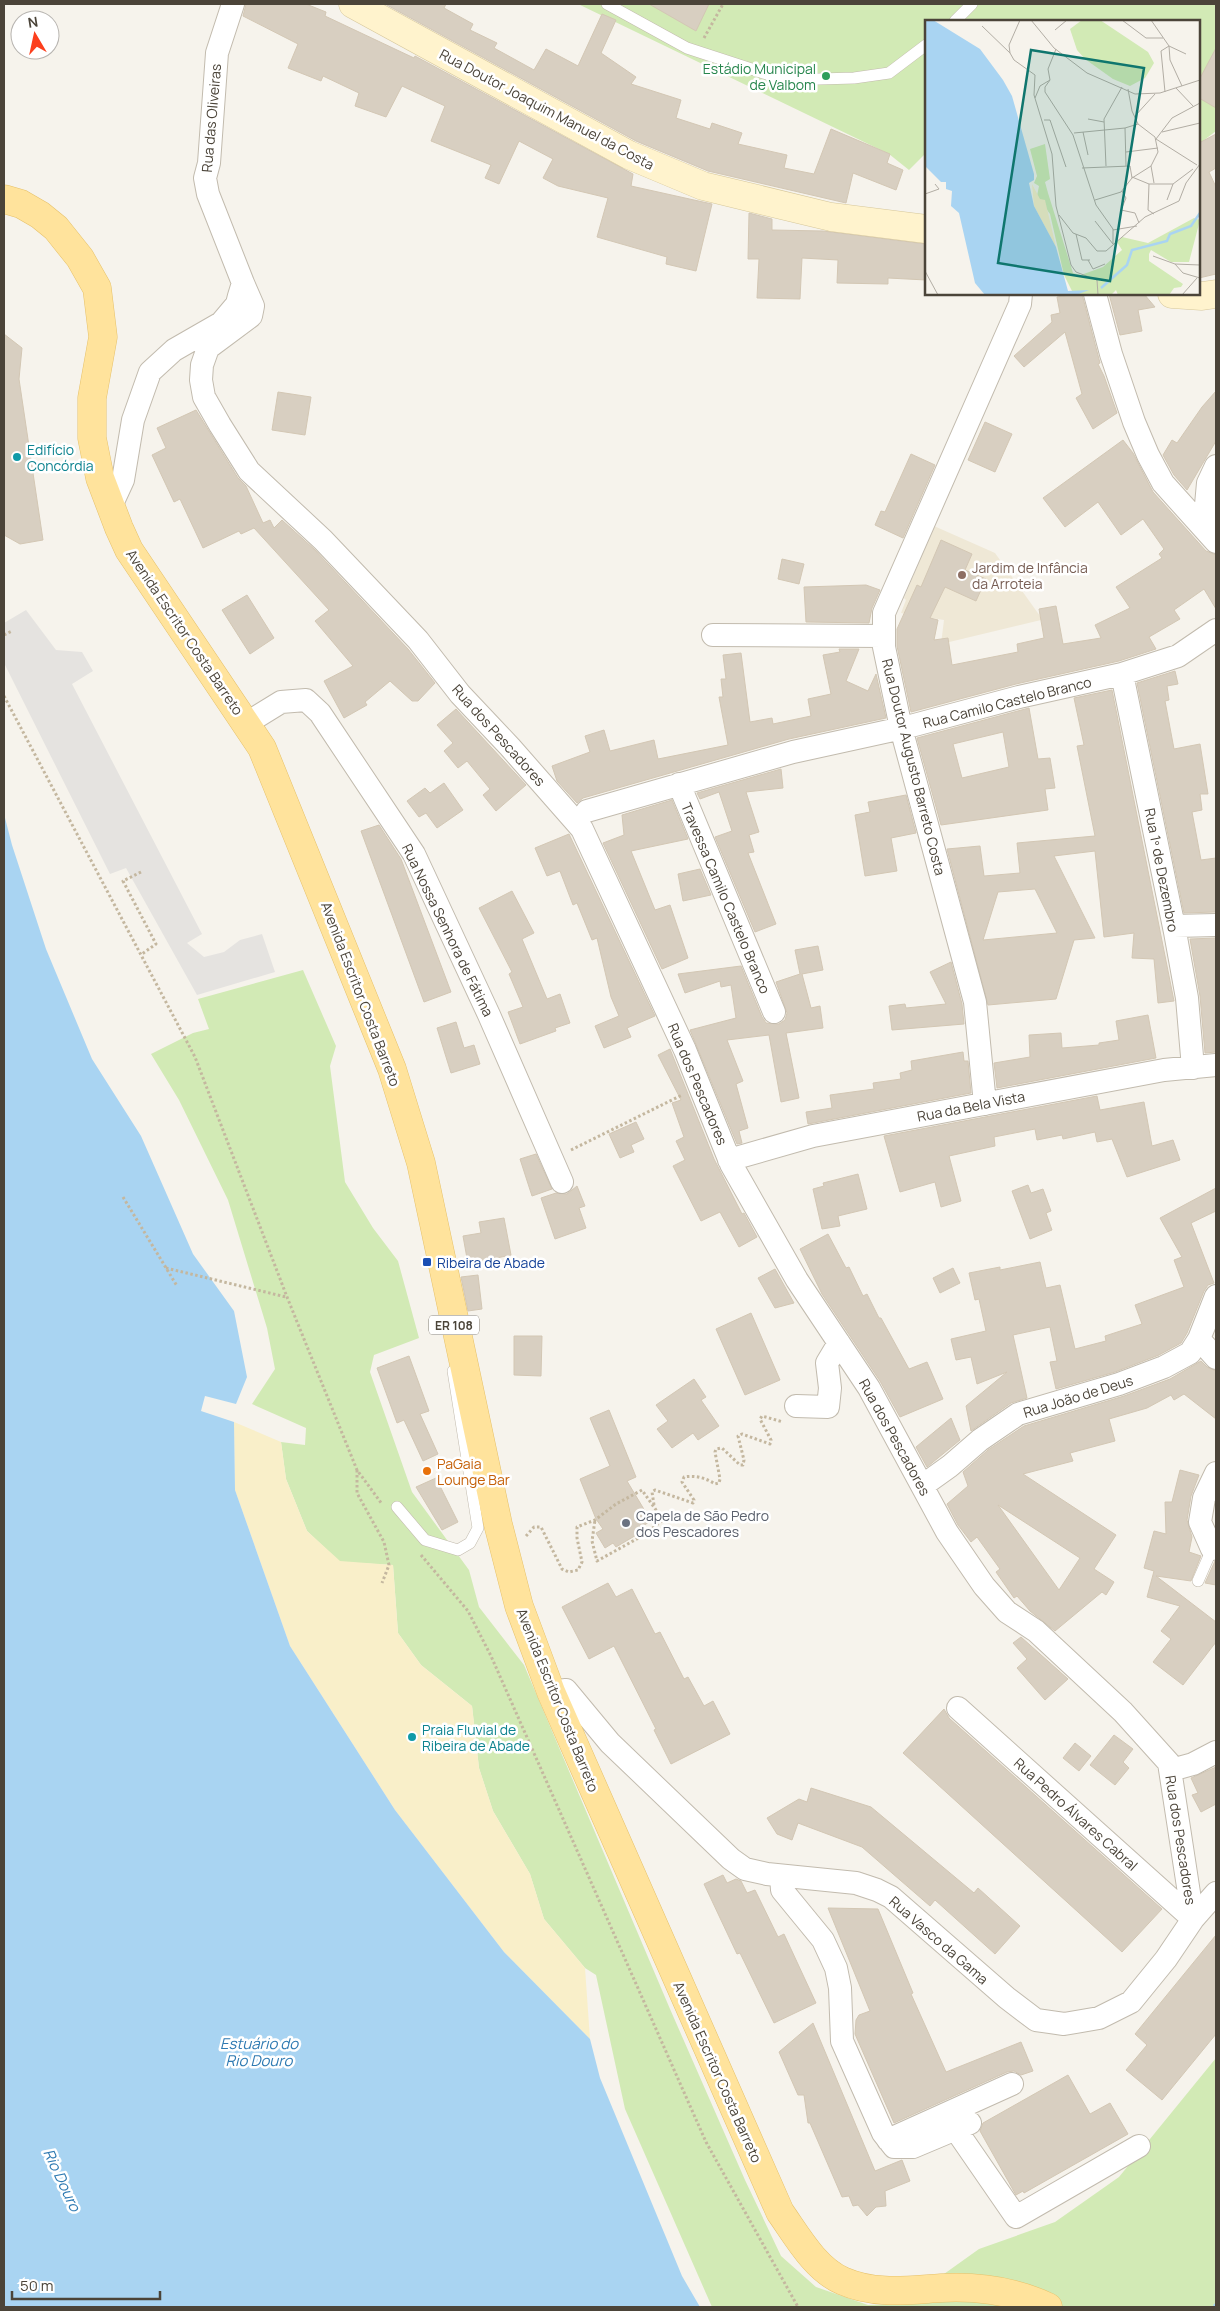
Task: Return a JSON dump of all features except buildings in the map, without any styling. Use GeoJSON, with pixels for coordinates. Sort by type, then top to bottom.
{"type":"FeatureCollection","features":[{"type":"Feature","properties":{"kind":"main road","name":"Avenida Escritor Costa Barreto"},"geometry":{"type":"LineString","coordinates":[[4,199],[21,204],[40,215],[56,228],[80,258],[97,288],[103,337],[92,398],[92,438],[100,478],[129,550],[262,748],[392,1069],[421,1163],[498,1524],[519,1606],[551,1692],[780,2212],[807,2251],[822,2266],[842,2281],[876,2290],[908,2292],[974,2287],[1005,2292],[1033,2300],[1048,2307]]}},
{"type":"Feature","properties":{"kind":"street","name":"Rua das Oliveiras"},"geometry":{"type":"LineString","coordinates":[[233,4],[217,53],[209,163],[205,178],[208,194],[243,283]]}},
{"type":"Feature","properties":{"kind":"street","name":"Rua Doutor Joaquim Manuel da Costa"},"geometry":{"type":"LineString","coordinates":[[353,4],[629,155],[703,186],[831,217],[925,229]]}},
{"type":"Feature","properties":{"kind":"street"},"geometry":{"type":"LineString","coordinates":[[111,506],[123,480],[133,420],[150,372],[174,350],[221,322],[236,304],[243,283]]}},
{"type":"Feature","properties":{"kind":"street","name":"Rua dos Pescadores"},"geometry":{"type":"LineString","coordinates":[[243,283],[253,306],[251,316],[208,348],[202,365],[201,380],[204,397],[220,425],[249,471],[323,540],[418,640],[460,694],[510,747],[582,829],[685,1050],[729,1160],[798,1280],[869,1388],[947,1532],[984,1586],[1007,1612],[1036,1631],[1123,1712],[1154,1744],[1169,1763],[1193,1919]]}},
{"type":"Feature","properties":{"kind":"street"},"geometry":{"type":"LineString","coordinates":[[1187,295],[1202,296],[1216,294]]}},
{"type":"Feature","properties":{"kind":"street"},"geometry":{"type":"LineString","coordinates":[[1095,295],[1110,354],[1148,455],[1163,484],[1210,535]]}},
{"type":"Feature","properties":{"kind":"street","name":"Rua Doutor Augusto Barreto Costa"},"geometry":{"type":"LineString","coordinates":[[984,1104],[975,1002],[902,728],[884,647],[884,613],[1021,299]]}},
{"type":"Feature","properties":{"kind":"street"},"geometry":{"type":"LineString","coordinates":[[1210,535],[1208,483],[1216,466]]}},
{"type":"Feature","properties":{"kind":"street","name":"Rua Camilo Castelo Branco"},"geometry":{"type":"LineString","coordinates":[[587,811],[793,752],[902,728],[1019,697],[1122,674],[1178,656],[1216,630]]}},
{"type":"Feature","properties":{"kind":"street"},"geometry":{"type":"LineString","coordinates":[[713,635],[884,636]]}},
{"type":"Feature","properties":{"kind":"street","name":"Rua 1º de Dezembro"},"geometry":{"type":"LineString","coordinates":[[1122,674],[1187,998],[1193,1068]]}},
{"type":"Feature","properties":{"kind":"street","name":"Rua Nossa Senhora de Fátima"},"geometry":{"type":"LineString","coordinates":[[246,723],[281,702],[306,700],[320,713],[414,854],[489,1015],[562,1182]]}},
{"type":"Feature","properties":{"kind":"street","name":"Travessa Camilo Castelo Branco"},"geometry":{"type":"LineString","coordinates":[[679,784],[774,1012]]}},
{"type":"Feature","properties":{"kind":"street"},"geometry":{"type":"LineString","coordinates":[[1174,926],[1216,925]]}},
{"type":"Feature","properties":{"kind":"street","name":"Rua da Bela Vista"},"geometry":{"type":"LineString","coordinates":[[729,1160],[813,1136],[1164,1070],[1216,1065]]}},
{"type":"Feature","properties":{"kind":"street","name":"Rua João de Deus"},"geometry":{"type":"LineString","coordinates":[[922,1486],[950,1466],[994,1429],[1018,1414],[1119,1384],[1164,1367],[1190,1353],[1200,1339],[1216,1296]]}},
{"type":"Feature","properties":{"kind":"street"},"geometry":{"type":"LineString","coordinates":[[1200,1339],[1216,1358]]}},
{"type":"Feature","properties":{"kind":"street"},"geometry":{"type":"LineString","coordinates":[[796,1406],[828,1407],[830,1388],[827,1362],[839,1343]]}},
{"type":"Feature","properties":{"kind":"street"},"geometry":{"type":"LineString","coordinates":[[1214,1548],[1200,1522],[1204,1498],[1216,1473]]}},
{"type":"Feature","properties":{"kind":"street","name":"Rua Vasco da Gama"},"geometry":{"type":"LineString","coordinates":[[551,1692],[566,1690],[610,1743],[731,1859],[745,1869],[781,1876],[856,1883],[891,1897],[1007,1998],[1036,2020],[1064,2024],[1099,2018],[1131,2002],[1166,1959],[1193,1919],[1216,1893]]}},
{"type":"Feature","properties":{"kind":"street","name":"Rua Pedro Álvares Cabral"},"geometry":{"type":"LineString","coordinates":[[958,1708],[1193,1919]]}},
{"type":"Feature","properties":{"kind":"street"},"geometry":{"type":"LineString","coordinates":[[1171,1770],[1193,1764],[1216,1752]]}},
{"type":"Feature","properties":{"kind":"street"},"geometry":{"type":"LineString","coordinates":[[781,1876],[782,1890],[823,1940],[836,1968],[840,1988],[842,2041],[883,2133],[894,2146],[913,2147],[963,2126],[1016,2217],[1139,2146]]}},
{"type":"Feature","properties":{"kind":"street"},"geometry":{"type":"LineString","coordinates":[[888,2140],[1012,2084]]}},
{"type":"Feature","properties":{"kind":"lane"},"geometry":{"type":"LineString","coordinates":[[607,4],[687,48],[785,80],[854,78],[889,72],[925,46]]}},
{"type":"Feature","properties":{"kind":"lane"},"geometry":{"type":"LineString","coordinates":[[955,20],[972,4]]}},
{"type":"Feature","properties":{"kind":"lane"},"geometry":{"type":"LineString","coordinates":[[397,1507],[425,1540],[458,1550],[470,1543],[478,1528],[453,1371],[462,1359]]}},
{"type":"Feature","properties":{"kind":"lane"},"geometry":{"type":"LineString","coordinates":[[1198,1581],[1214,1548]]}},
{"type":"Feature","properties":{"kind":"path"},"geometry":{"type":"LineString","coordinates":[[696,51],[723,4]]}},
{"type":"Feature","properties":{"kind":"path"},"geometry":{"type":"LineString","coordinates":[[4,635],[12,631]]}},
{"type":"Feature","properties":{"kind":"path"},"geometry":{"type":"LineString","coordinates":[[141,872],[124,881],[156,944],[142,954]]}},
{"type":"Feature","properties":{"kind":"path"},"geometry":{"type":"LineString","coordinates":[[552,1160],[700,1086]]}},
{"type":"Feature","properties":{"kind":"path"},"geometry":{"type":"LineString","coordinates":[[123,1197],[177,1286]]}},
{"type":"Feature","properties":{"kind":"path"},"geometry":{"type":"LineString","coordinates":[[166,1268],[287,1297]]}},
{"type":"Feature","properties":{"kind":"path"},"geometry":{"type":"LineString","coordinates":[[654,1508],[652,1492],[654,1490],[693,1503],[694,1500],[682,1482],[684,1477],[705,1478],[716,1484],[719,1483],[716,1449],[722,1448],[740,1465],[743,1465],[744,1460],[738,1436],[742,1434],[770,1444],[771,1440],[760,1418],[766,1416],[784,1422],[786,1418],[782,1406],[789,1403],[796,1406]]}},
{"type":"Feature","properties":{"kind":"path"},"geometry":{"type":"LineString","coordinates":[[357,1470],[358,1493],[384,1542],[389,1565],[382,1583]]}},
{"type":"Feature","properties":{"kind":"path"},"geometry":{"type":"LineString","coordinates":[[526,1540],[525,1537],[534,1527],[541,1526],[562,1569],[569,1572],[578,1570],[582,1562],[577,1538],[577,1527],[595,1520],[616,1504],[642,1490],[663,1520],[642,1536],[597,1561],[592,1540],[595,1520]]}},
{"type":"Feature","properties":{"kind":"shaded area","name":"Jardim de Infância da Arroteia"},"geometry":{"type":"Polygon","coordinates":[[[934,526],[995,553],[1041,620],[941,644],[944,620],[901,613],[906,600],[904,598],[934,526]]]}},
{"type":"Feature","properties":{"kind":"shaded area"},"geometry":{"type":"Polygon","coordinates":[[[26,610],[56,650],[82,652],[93,671],[72,684],[202,934],[187,943],[204,957],[224,952],[240,940],[262,934],[275,972],[197,995],[126,868],[110,874],[4,663],[4,623],[26,610]]]}},
{"type":"Feature","properties":{"kind":"green space","name":"Estádio Municipal de Valbom"},"geometry":{"type":"Polygon","coordinates":[[[578,4],[1216,4],[1216,131],[1200,143],[1200,20],[925,20],[925,154],[909,170],[889,154],[578,4]]]}},
{"type":"Feature","properties":{"kind":"green space"},"geometry":{"type":"Polygon","coordinates":[[[303,970],[336,1046],[330,1066],[345,1182],[373,1228],[398,1261],[419,1338],[374,1355],[370,1372],[412,1492],[469,1570],[479,1607],[524,1665],[670,2009],[745,2180],[781,2256],[816,2287],[868,2305],[902,2304],[979,2249],[1055,2222],[1119,2177],[1216,2058],[1216,2307],[712,2307],[625,2109],[596,1975],[585,1968],[544,1919],[530,1874],[493,1811],[479,1768],[472,1706],[421,1665],[398,1633],[393,1565],[340,1562],[307,1531],[286,1479],[281,1442],[305,1445],[306,1428],[252,1404],[275,1369],[267,1328],[228,1200],[179,1100],[151,1054],[193,1033],[209,1029],[198,999],[303,970]]]}},
{"type":"Feature","properties":{"kind":"sand","name":"Praia Fluvial de Ribeira de Abade"},"geometry":{"type":"Polygon","coordinates":[[[234,1422],[281,1442],[286,1479],[307,1531],[340,1561],[393,1565],[398,1633],[421,1665],[472,1706],[479,1768],[493,1811],[530,1874],[544,1919],[585,1968],[590,2039],[504,1952],[395,1810],[290,1646],[235,1490],[234,1422]]]}},
{"type":"Feature","properties":{"kind":"water","name":"Estuário do Rio Douro"},"geometry":{"type":"Polygon","coordinates":[[[4,814],[12,845],[46,949],[92,1059],[141,1136],[193,1254],[234,1311],[247,1377],[236,1404],[205,1396],[201,1411],[234,1422],[235,1490],[290,1646],[395,1810],[504,1952],[590,2039],[600,2078],[682,2276],[700,2307],[4,2307],[4,814]]]}},
{"type":"Feature","properties":{"kind":"place","name":"Estádio Municipal de Valbom"},"geometry":{"type":"Point","coordinates":[826,76]}},
{"type":"Feature","properties":{"kind":"place","name":"Edifício Concórdia"},"geometry":{"type":"Point","coordinates":[17,457]}},
{"type":"Feature","properties":{"kind":"place","name":"Jardim de Infância da Arroteia"},"geometry":{"type":"Point","coordinates":[962,575]}},
{"type":"Feature","properties":{"kind":"place","name":"Ribeira de Abade"},"geometry":{"type":"Point","coordinates":[427,1262]}},
{"type":"Feature","properties":{"kind":"place","name":"PaGaia Lounge Bar"},"geometry":{"type":"Point","coordinates":[427,1471]}},
{"type":"Feature","properties":{"kind":"place","name":"Capela de São Pedro dos Pescadores"},"geometry":{"type":"Point","coordinates":[626,1523]}},
{"type":"Feature","properties":{"kind":"place","name":"Praia Fluvial de Ribeira de Abade"},"geometry":{"type":"Point","coordinates":[412,1737]}},
{"type":"Feature","properties":{"kind":"water label","name":"Rio Douro"},"geometry":{"type":"Point","coordinates":[62,2180]}}]}
